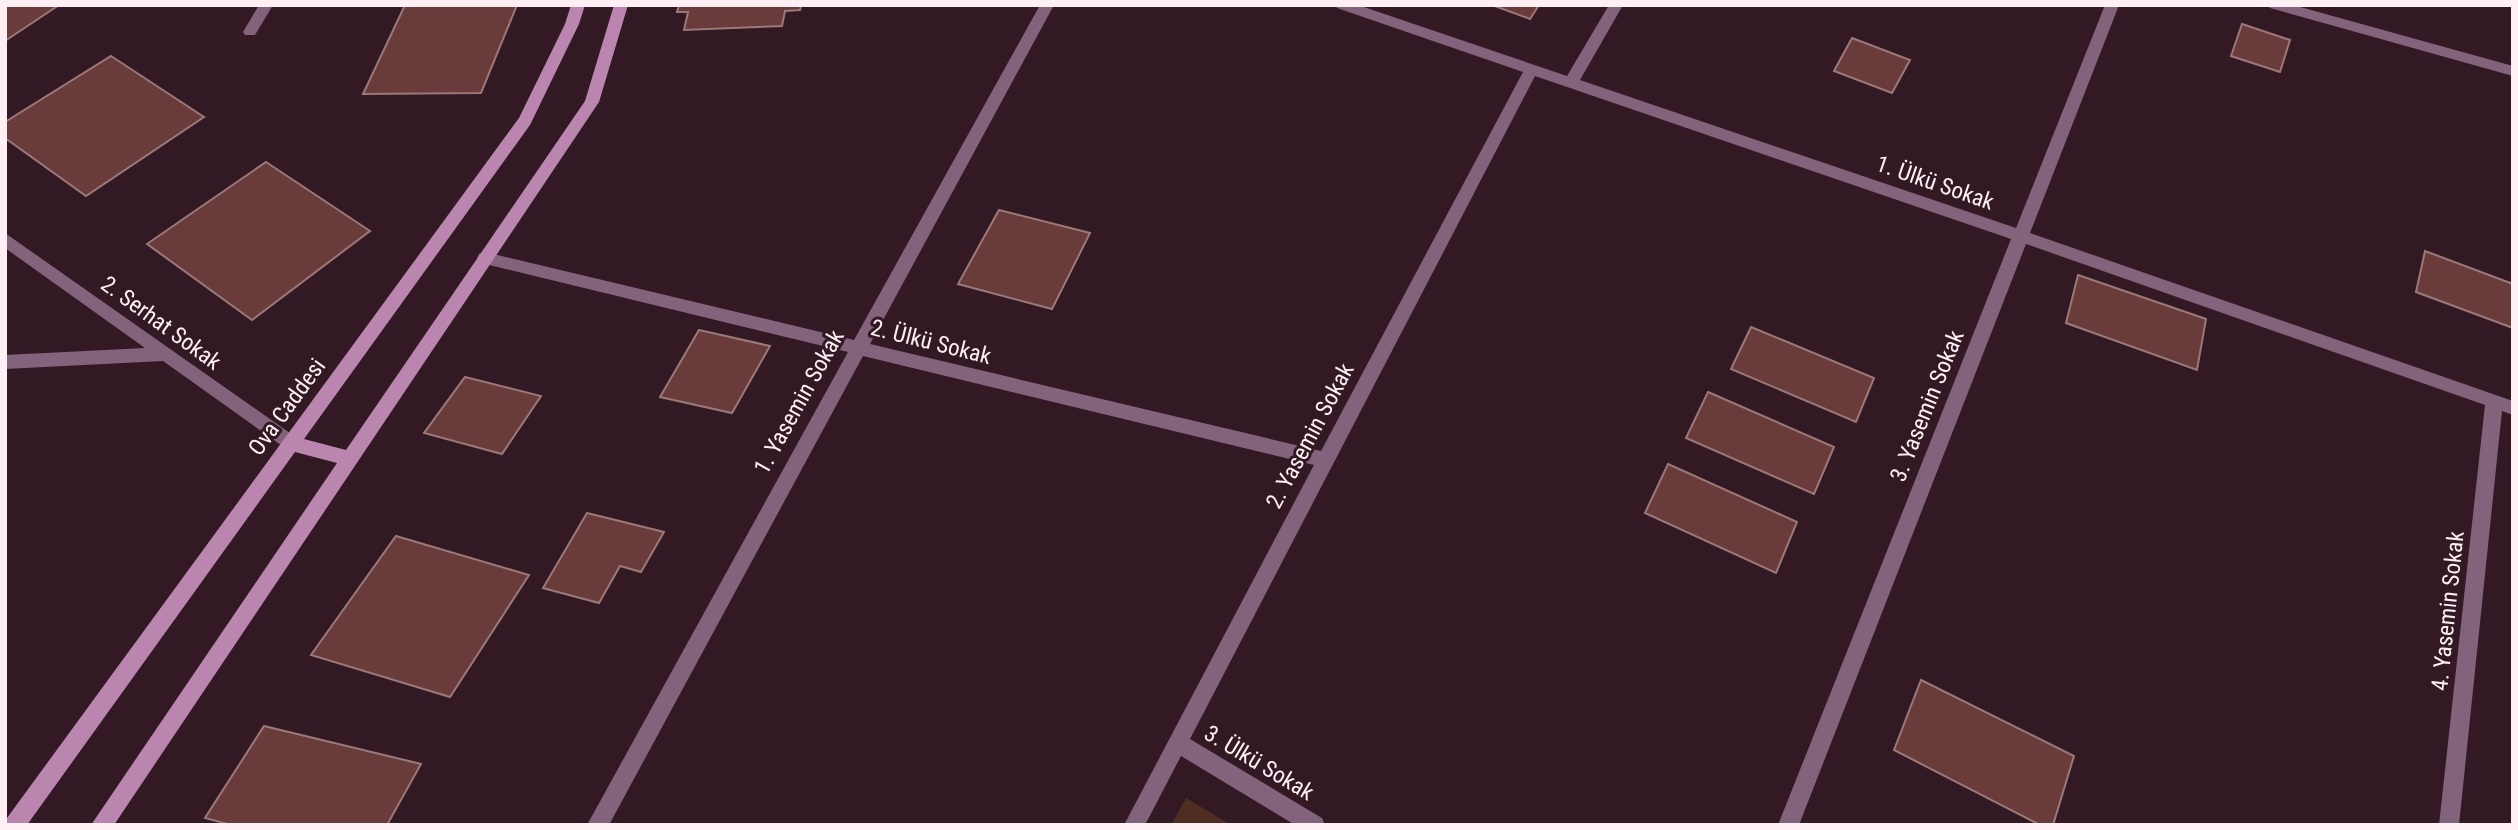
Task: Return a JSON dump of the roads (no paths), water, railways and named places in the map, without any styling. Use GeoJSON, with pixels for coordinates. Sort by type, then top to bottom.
{"type":"FeatureCollection","features":[{"type":"Feature","properties":{"kind":"street"},"geometry":{"type":"LineString","coordinates":[[250,32],[266,5]]}},
{"type":"Feature","properties":{"kind":"street","name":"Ova Caddesi"},"geometry":{"type":"LineString","coordinates":[[14,825],[525,121],[572,24],[578,5]]}},
{"type":"Feature","properties":{"kind":"street"},"geometry":{"type":"LineString","coordinates":[[102,825],[592,102],[621,5]]}},
{"type":"Feature","properties":{"kind":"street","name":"1. Yasemin Sokak"},"geometry":{"type":"LineString","coordinates":[[597,825],[1046,5]]}},
{"type":"Feature","properties":{"kind":"street","name":"1. Ülkü Sokak"},"geometry":{"type":"LineString","coordinates":[[1342,5],[2021,236],[2504,405]]}},
{"type":"Feature","properties":{"kind":"street"},"geometry":{"type":"LineString","coordinates":[[1570,84],[1616,5]]}},
{"type":"Feature","properties":{"kind":"street","name":"3. Yasemin Sokak"},"geometry":{"type":"LineString","coordinates":[[1788,825],[2112,5]]}},
{"type":"Feature","properties":{"kind":"street"},"geometry":{"type":"LineString","coordinates":[[2275,5],[2513,71]]}},
{"type":"Feature","properties":{"kind":"street","name":"2. Yasemin Sokak"},"geometry":{"type":"LineString","coordinates":[[1134,825],[1531,70]]}},
{"type":"Feature","properties":{"kind":"street","name":"2. Serhat Sokak"},"geometry":{"type":"LineString","coordinates":[[5,239],[291,443]]}},
{"type":"Feature","properties":{"kind":"street","name":"2. Ülkü Sokak"},"geometry":{"type":"LineString","coordinates":[[485,258],[1325,460]]}},
{"type":"Feature","properties":{"kind":"street"},"geometry":{"type":"LineString","coordinates":[[5,362],[166,354]]}},
{"type":"Feature","properties":{"kind":"street","name":"4. Yasemin Sokak"},"geometry":{"type":"LineString","coordinates":[[2449,825],[2504,405]]}},
{"type":"Feature","properties":{"kind":"street"},"geometry":{"type":"LineString","coordinates":[[291,443],[350,459]]}},
{"type":"Feature","properties":{"kind":"street","name":"3. Ülkü Sokak"},"geometry":{"type":"LineString","coordinates":[[1178,743],[1315,825]]}}]}
